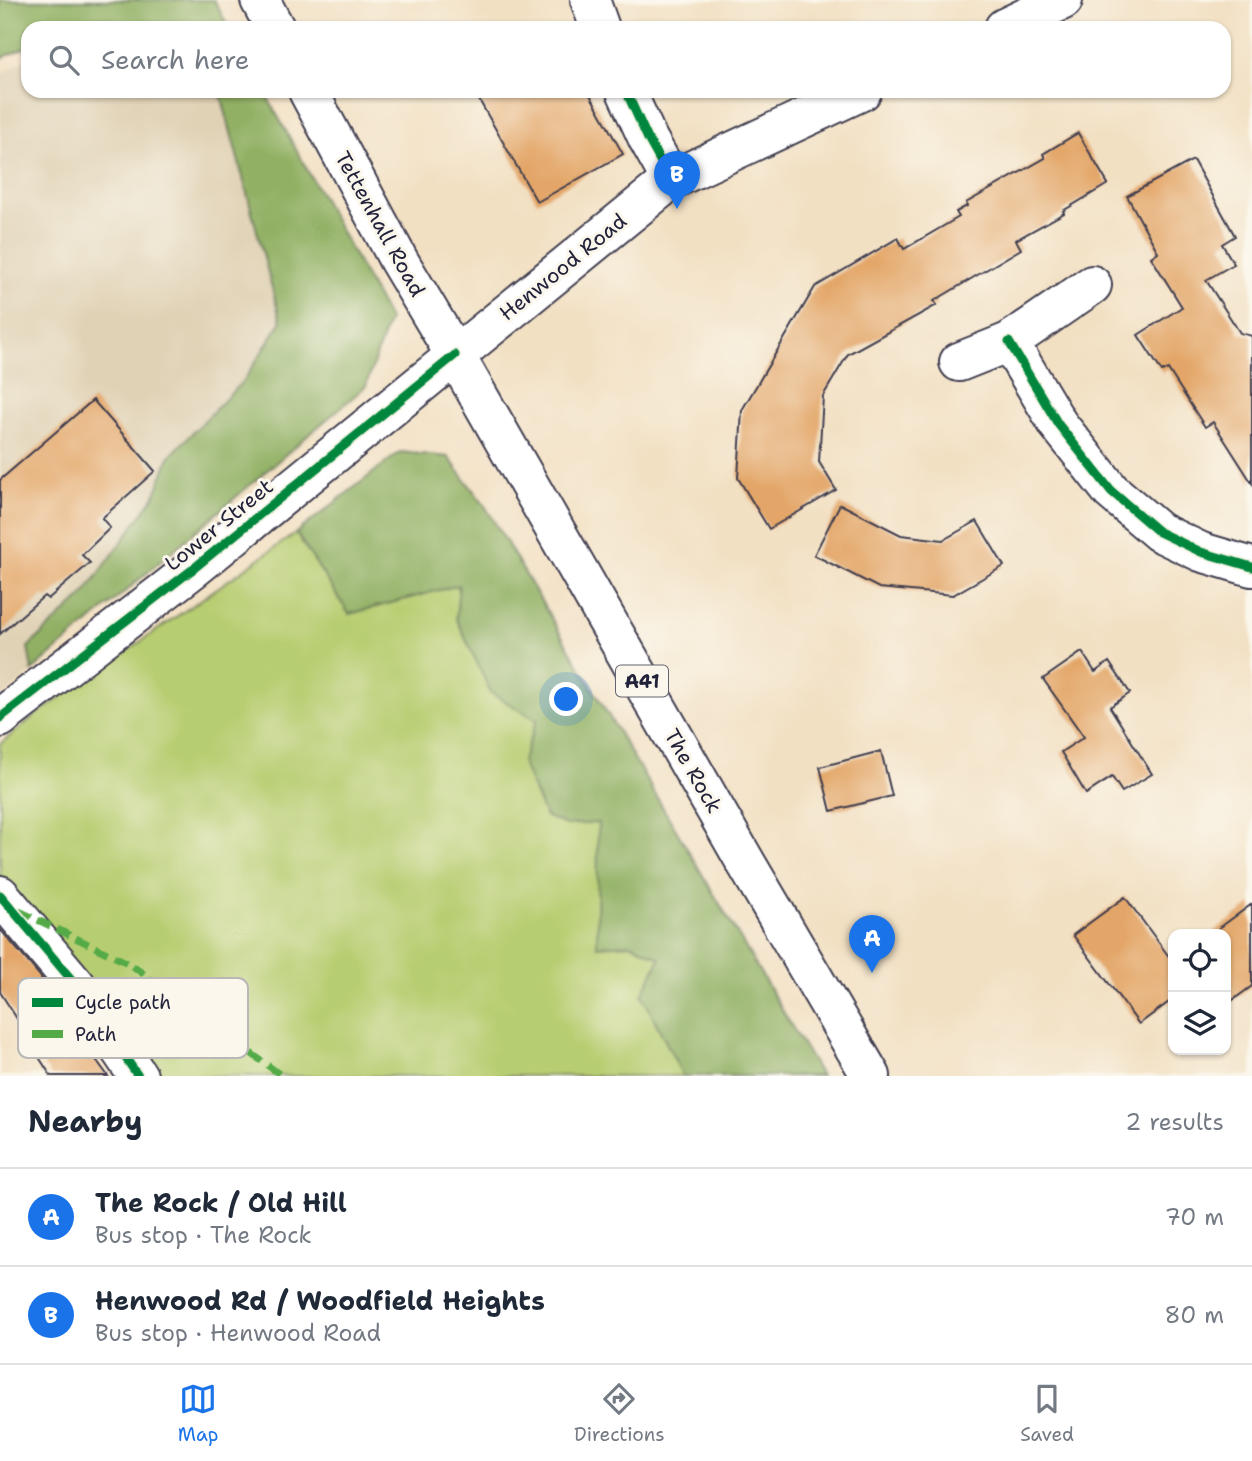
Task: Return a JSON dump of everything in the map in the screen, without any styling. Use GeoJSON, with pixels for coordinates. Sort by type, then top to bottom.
{"type":"FeatureCollection","features":[{"type":"Feature","properties":{"kind":"main road"},"geometry":{"type":"LineString","coordinates":[[260,0],[271,21]]}},
{"type":"Feature","properties":{"kind":"main road"},"geometry":{"type":"LineString","coordinates":[[590,0],[598,21]]}},
{"type":"Feature","properties":{"kind":"main road"},"geometry":{"type":"LineString","coordinates":[[1019,21],[1063,0]]}},
{"type":"Feature","properties":{"kind":"main road","name":"Tettenhall Road"},"geometry":{"type":"LineString","coordinates":[[312,98],[399,261],[455,355]]}},
{"type":"Feature","properties":{"kind":"main road"},"geometry":{"type":"LineString","coordinates":[[629,98],[671,180]]}},
{"type":"Feature","properties":{"kind":"main road","name":"Henwood Road"},"geometry":{"type":"LineString","coordinates":[[455,355],[671,180],[846,98]]}},
{"type":"Feature","properties":{"kind":"main road"},"geometry":{"type":"LineString","coordinates":[[959,362],[1009,342],[1092,285]]}},
{"type":"Feature","properties":{"kind":"main road"},"geometry":{"type":"LineString","coordinates":[[1009,342],[1058,424],[1111,491],[1158,531],[1201,552],[1252,567]]}},
{"type":"Feature","properties":{"kind":"main road","name":"Lower Street"},"geometry":{"type":"LineString","coordinates":[[0,718],[193,569],[455,355]]}},
{"type":"Feature","properties":{"kind":"main road","name":"The Rock"},"geometry":{"type":"LineString","coordinates":[[455,355],[871,1076]]}},
{"type":"Feature","properties":{"kind":"main road"},"geometry":{"type":"LineString","coordinates":[[0,895],[70,978]]}},
{"type":"Feature","properties":{"kind":"main road"},"geometry":{"type":"LineString","coordinates":[[126,1058],[138,1076]]}},
{"type":"Feature","properties":{"kind":"shaded area"},"geometry":{"type":"Polygon","coordinates":[[[21,63],[21,98],[268,98],[389,319],[366,386],[0,699],[0,74],[21,63]]]}},
{"type":"Feature","properties":{"kind":"green space"},"geometry":{"type":"Polygon","coordinates":[[[0,0],[214,0],[225,21],[21,21],[21,49],[0,59],[0,0]]]}},
{"type":"Feature","properties":{"kind":"green space"},"geometry":{"type":"Polygon","coordinates":[[[222,98],[268,98],[389,319],[366,386],[32,671],[28,647],[82,597],[154,497],[169,457],[244,380],[281,322],[222,98]]]}},
{"type":"Feature","properties":{"kind":"green space"},"geometry":{"type":"Polygon","coordinates":[[[400,452],[448,457],[485,506],[821,1076],[149,1076],[135,1058],[248,1058],[248,978],[73,978],[0,885],[0,744],[37,714],[296,533],[400,452]]]}},
{"type":"Feature","properties":{"kind":"green space"},"geometry":{"type":"Polygon","coordinates":[[[400,452],[448,457],[485,506],[821,1076],[683,1076],[642,995],[660,958],[632,944],[597,946],[598,823],[566,825],[545,816],[522,762],[537,720],[491,693],[456,618],[459,585],[349,614],[296,533],[400,452]]]}},
{"type":"Feature","properties":{"kind":"building"},"geometry":{"type":"Polygon","coordinates":[[[478,98],[592,98],[623,154],[537,202],[478,98]]]}},
{"type":"Feature","properties":{"kind":"building"},"geometry":{"type":"Polygon","coordinates":[[[1078,133],[1108,184],[1016,240],[1021,249],[934,301],[937,305],[848,354],[823,396],[819,462],[836,490],[769,529],[738,478],[742,410],[815,287],[898,238],[904,249],[959,217],[956,212],[967,206],[966,203],[1045,158],[1043,154],[1078,133]]]}},
{"type":"Feature","properties":{"kind":"building"},"geometry":{"type":"Polygon","coordinates":[[[1193,160],[1235,236],[1222,244],[1234,264],[1206,280],[1240,333],[1252,336],[1252,483],[1213,422],[1205,427],[1168,369],[1162,372],[1138,335],[1182,307],[1151,257],[1158,252],[1127,196],[1193,160]]]}},
{"type":"Feature","properties":{"kind":"building"},"geometry":{"type":"Polygon","coordinates":[[[93,400],[155,471],[102,518],[110,528],[82,555],[90,563],[48,599],[44,596],[0,634],[0,480],[93,400]]]}},
{"type":"Feature","properties":{"kind":"building"},"geometry":{"type":"Polygon","coordinates":[[[840,504],[901,535],[943,540],[977,521],[1004,566],[953,595],[879,588],[814,555],[840,504]]]}},
{"type":"Feature","properties":{"kind":"building"},"geometry":{"type":"Polygon","coordinates":[[[1082,652],[1095,672],[1109,662],[1130,693],[1110,707],[1152,774],[1122,792],[1112,777],[1086,794],[1061,752],[1084,737],[1043,679],[1082,652]]]}},
{"type":"Feature","properties":{"kind":"building"},"geometry":{"type":"Polygon","coordinates":[[[881,751],[892,796],[831,811],[820,767],[881,751]]]}},
{"type":"Feature","properties":{"kind":"building"},"geometry":{"type":"Polygon","coordinates":[[[1125,897],[1168,955],[1168,1003],[1139,1024],[1073,935],[1125,897]]]}},
{"type":"Feature","properties":{"kind":"building"},"geometry":{"type":"Polygon","coordinates":[[[1252,904],[1252,986],[1231,1001],[1231,929],[1218,929],[1252,904]]]}},
{"type":"Feature","properties":{"kind":"building"},"geometry":{"type":"Polygon","coordinates":[[[0,929],[41,978],[18,978],[18,1020],[0,992],[0,929]]]}},
{"type":"Feature","properties":{"kind":"building"},"geometry":{"type":"Polygon","coordinates":[[[39,1058],[95,1058],[108,1076],[51,1076],[39,1058]]]}},
{"type":"Feature","properties":{"kind":"marked path"},"geometry":{"type":"LineString","coordinates":[[19,911],[130,964],[149,978]]}},
{"type":"Feature","properties":{"kind":"marked path"},"geometry":{"type":"LineString","coordinates":[[248,1051],[282,1076]]}},
{"type":"Feature","properties":{"kind":"cycle path"},"geometry":{"type":"LineString","coordinates":[[629,98],[671,180]]}},
{"type":"Feature","properties":{"kind":"cycle path"},"geometry":{"type":"LineString","coordinates":[[1009,342],[1058,424],[1111,491],[1159,532],[1201,552],[1252,567]]}},
{"type":"Feature","properties":{"kind":"cycle path"},"geometry":{"type":"LineString","coordinates":[[0,718],[193,569],[455,355]]}},
{"type":"Feature","properties":{"kind":"cycle path"},"geometry":{"type":"LineString","coordinates":[[0,895],[70,978]]}},
{"type":"Feature","properties":{"kind":"cycle path"},"geometry":{"type":"LineString","coordinates":[[126,1058],[138,1076]]}},
{"type":"Feature","properties":{"kind":"place","name":"Henwood Rd / Woodfield Heights"},"geometry":{"type":"Point","coordinates":[677,209]}},
{"type":"Feature","properties":{"kind":"place","name":"The Rock / Old Hill"},"geometry":{"type":"Point","coordinates":[872,973]}}]}
